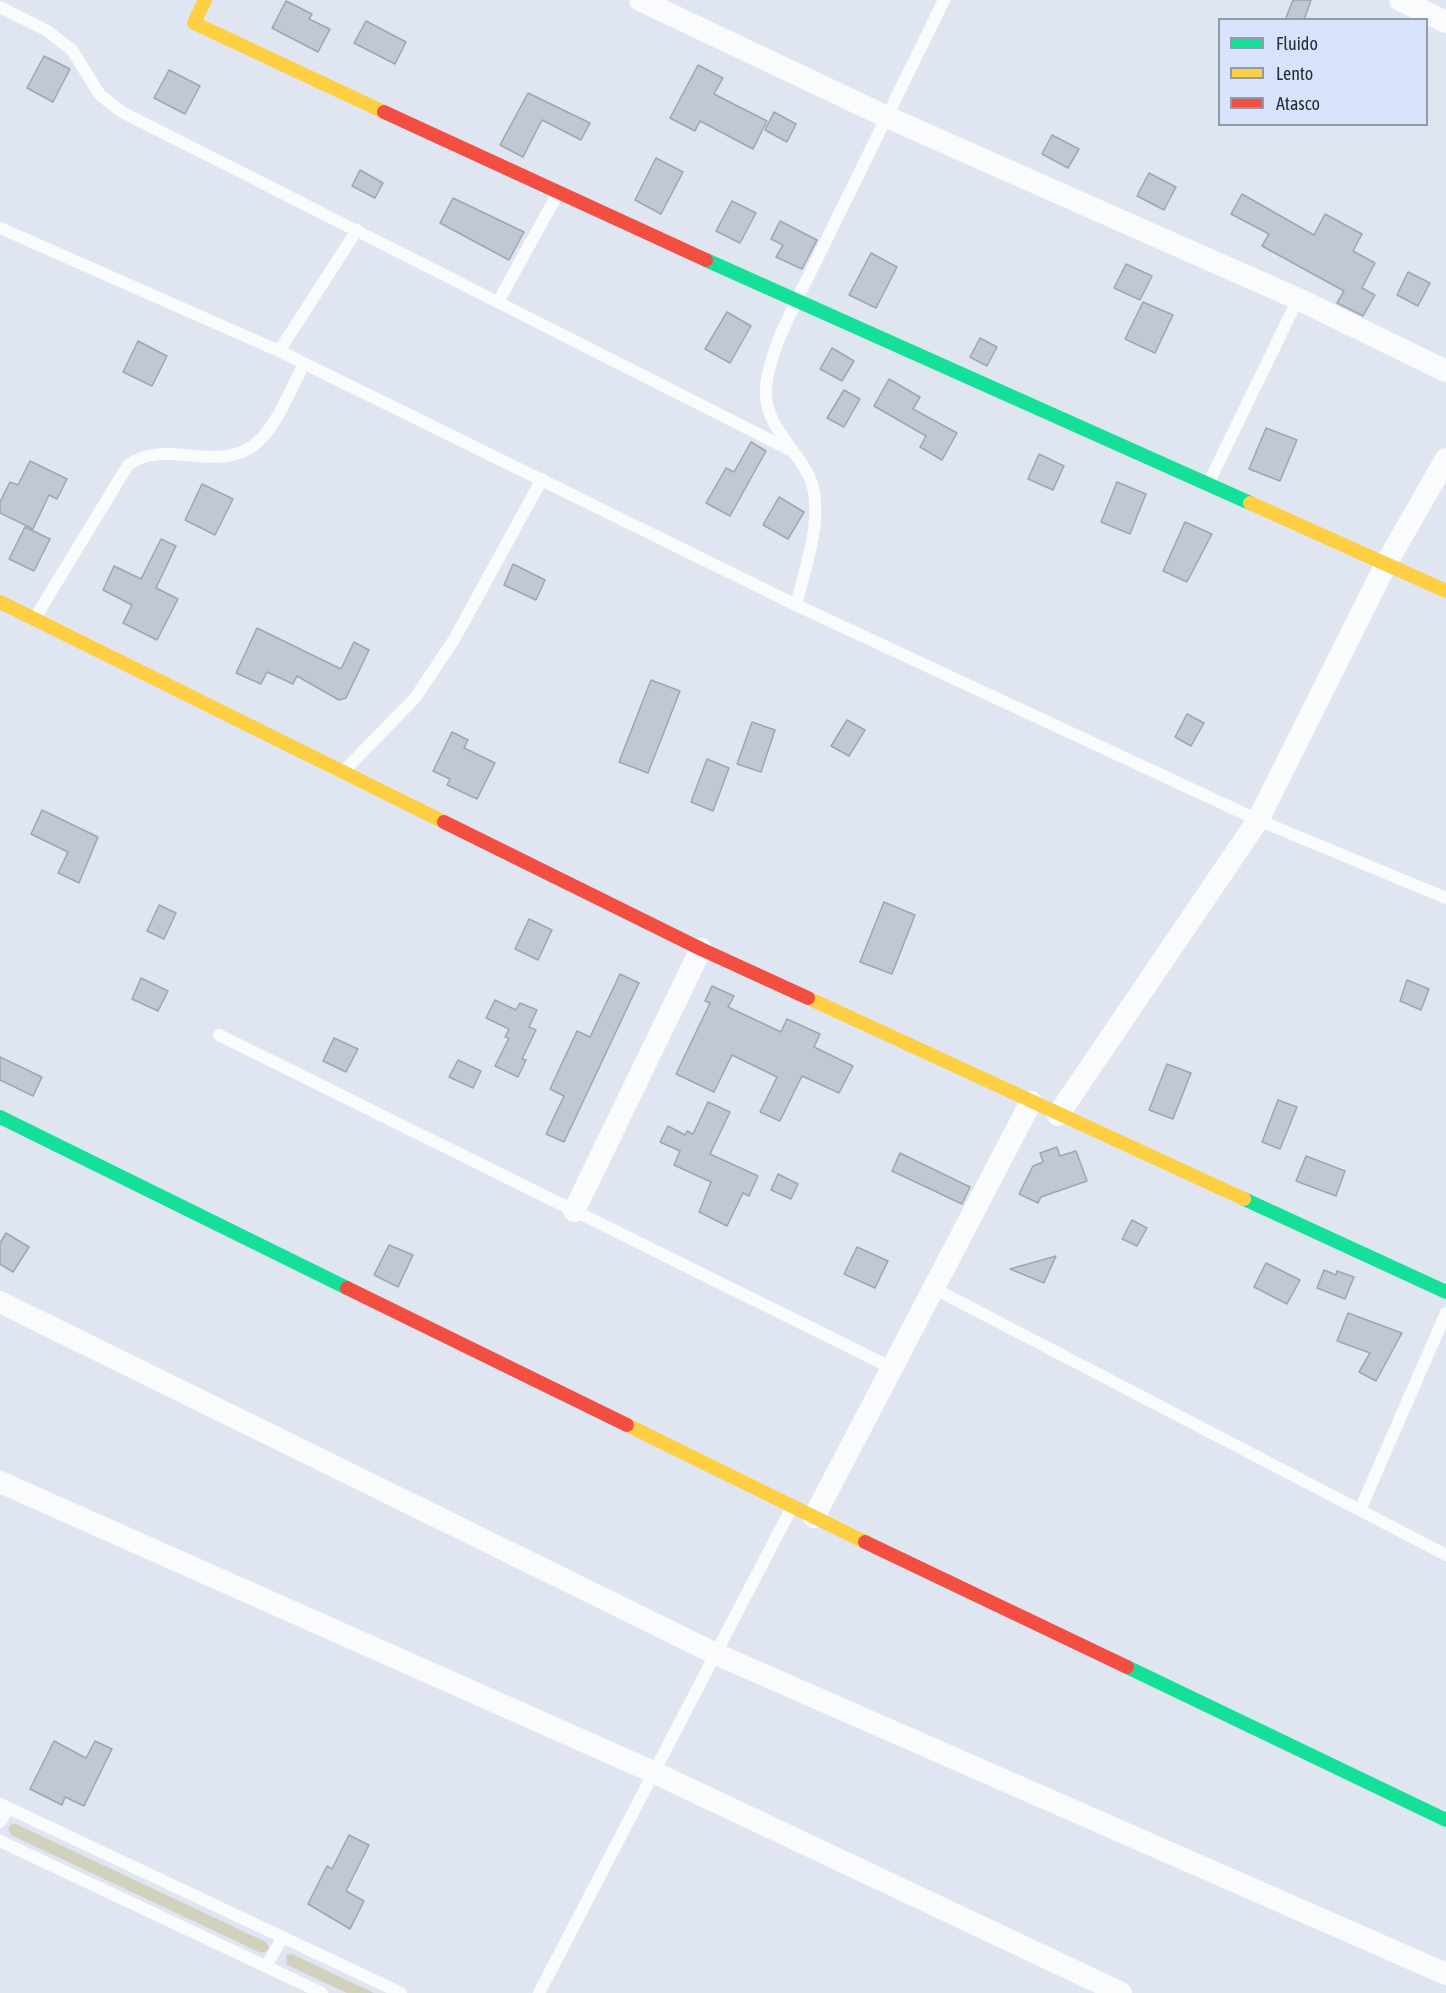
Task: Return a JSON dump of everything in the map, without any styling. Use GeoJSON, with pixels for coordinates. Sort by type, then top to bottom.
{"type":"FeatureCollection","features":[{"type":"Feature","properties":{"kind":"street"},"geometry":{"type":"LineString","coordinates":[[205,0],[194,23],[558,194],[1446,591]]}},
{"type":"Feature","properties":{"kind":"street"},"geometry":{"type":"LineString","coordinates":[[640,0],[887,117],[1298,299],[1446,371]]}},
{"type":"Feature","properties":{"kind":"street"},"geometry":{"type":"LineString","coordinates":[[1400,0],[1446,22]]}},
{"type":"Feature","properties":{"kind":"street"},"geometry":{"type":"LineString","coordinates":[[1058,1115],[1258,820],[1386,564],[1446,459]]}},
{"type":"Feature","properties":{"kind":"street"},"geometry":{"type":"LineString","coordinates":[[0,602],[700,949],[1446,1292]]}},
{"type":"Feature","properties":{"kind":"street"},"geometry":{"type":"LineString","coordinates":[[574,1211],[700,949]]}},
{"type":"Feature","properties":{"kind":"street"},"geometry":{"type":"LineString","coordinates":[[814,1517],[1031,1102]]}},
{"type":"Feature","properties":{"kind":"street"},"geometry":{"type":"LineString","coordinates":[[0,1117],[793,1507],[1446,1820]]}},
{"type":"Feature","properties":{"kind":"street"},"geometry":{"type":"LineString","coordinates":[[0,1302],[716,1654],[1446,1974]]}},
{"type":"Feature","properties":{"kind":"street"},"geometry":{"type":"LineString","coordinates":[[0,1482],[653,1772],[1122,1993]]}},
{"type":"Feature","properties":{"kind":"lane"},"geometry":{"type":"LineString","coordinates":[[796,605],[816,515],[810,478],[790,450],[771,415],[766,392],[768,370],[798,300],[944,0]]}},
{"type":"Feature","properties":{"kind":"lane"},"geometry":{"type":"LineString","coordinates":[[0,7],[46,30],[72,50],[100,95],[122,112],[790,450]]}},
{"type":"Feature","properties":{"kind":"lane"},"geometry":{"type":"LineString","coordinates":[[498,302],[558,194]]}},
{"type":"Feature","properties":{"kind":"lane"},"geometry":{"type":"LineString","coordinates":[[0,228],[279,351],[796,605],[1258,820],[1446,898]]}},
{"type":"Feature","properties":{"kind":"lane"},"geometry":{"type":"LineString","coordinates":[[279,351],[357,230]]}},
{"type":"Feature","properties":{"kind":"lane"},"geometry":{"type":"LineString","coordinates":[[1208,486],[1298,299]]}},
{"type":"Feature","properties":{"kind":"lane"},"geometry":{"type":"LineString","coordinates":[[34,619],[128,465],[145,455],[218,459],[244,452],[268,430],[304,364]]}},
{"type":"Feature","properties":{"kind":"lane"},"geometry":{"type":"LineString","coordinates":[[343,772],[414,698],[444,655],[542,479]]}},
{"type":"Feature","properties":{"kind":"lane"},"geometry":{"type":"LineString","coordinates":[[219,1035],[892,1368]]}},
{"type":"Feature","properties":{"kind":"lane"},"geometry":{"type":"LineString","coordinates":[[933,1288],[1446,1555]]}},
{"type":"Feature","properties":{"kind":"lane"},"geometry":{"type":"LineString","coordinates":[[1360,1510],[1446,1313]]}},
{"type":"Feature","properties":{"kind":"lane"},"geometry":{"type":"LineString","coordinates":[[539,1993],[793,1507]]}},
{"type":"Feature","properties":{"kind":"lane"},"geometry":{"type":"LineString","coordinates":[[0,1822],[4,1806],[401,1993]]}},
{"type":"Feature","properties":{"kind":"lane"},"geometry":{"type":"LineString","coordinates":[[0,1841],[322,1993]]}},
{"type":"Feature","properties":{"kind":"lane"},"geometry":{"type":"LineString","coordinates":[[266,1966],[283,1937]]}},
{"type":"Feature","properties":{"kind":"green space"},"geometry":{"type":"Polygon","coordinates":[[[16,1824],[266,1942],[269,1947],[267,1951],[261,1953],[11,1835],[8,1829],[10,1825],[16,1824]]]}},
{"type":"Feature","properties":{"kind":"green space"},"geometry":{"type":"Polygon","coordinates":[[[292,1954],[374,1993],[347,1993],[287,1965],[286,1955],[292,1954]]]}},
{"type":"Feature","properties":{"kind":"building"},"geometry":{"type":"Polygon","coordinates":[[[1293,0],[1311,0],[1305,18],[1286,18],[1293,0]]]}},
{"type":"Feature","properties":{"kind":"building"},"geometry":{"type":"Polygon","coordinates":[[[286,1],[312,14],[309,19],[330,29],[318,52],[272,28],[286,1]]]}},
{"type":"Feature","properties":{"kind":"building"},"geometry":{"type":"Polygon","coordinates":[[[366,21],[406,42],[395,64],[354,43],[366,21]]]}},
{"type":"Feature","properties":{"kind":"building"},"geometry":{"type":"Polygon","coordinates":[[[44,56],[70,69],[53,102],[27,88],[44,56]]]}},
{"type":"Feature","properties":{"kind":"building"},"geometry":{"type":"Polygon","coordinates":[[[698,65],[723,78],[714,94],[767,121],[753,149],[700,121],[695,131],[670,118],[698,65]]]}},
{"type":"Feature","properties":{"kind":"building"},"geometry":{"type":"Polygon","coordinates":[[[169,70],[200,86],[185,114],[154,98],[169,70]]]}},
{"type":"Feature","properties":{"kind":"building"},"geometry":{"type":"Polygon","coordinates":[[[528,93],[590,123],[581,140],[542,120],[523,157],[500,145],[528,93]]]}},
{"type":"Feature","properties":{"kind":"building"},"geometry":{"type":"Polygon","coordinates":[[[774,112],[796,124],[787,142],[765,130],[774,112]]]}},
{"type":"Feature","properties":{"kind":"building"},"geometry":{"type":"Polygon","coordinates":[[[1052,135],[1079,149],[1068,168],[1042,154],[1052,135]]]}},
{"type":"Feature","properties":{"kind":"building"},"geometry":{"type":"Polygon","coordinates":[[[656,158],[683,172],[661,214],[635,200],[656,158]]]}},
{"type":"Feature","properties":{"kind":"building"},"geometry":{"type":"Polygon","coordinates":[[[360,170],[383,183],[375,198],[352,186],[360,170]]]}},
{"type":"Feature","properties":{"kind":"building"},"geometry":{"type":"Polygon","coordinates":[[[1149,173],[1176,187],[1164,210],[1137,196],[1149,173]]]}},
{"type":"Feature","properties":{"kind":"building"},"geometry":{"type":"Polygon","coordinates":[[[1242,194],[1314,235],[1325,214],[1362,234],[1353,251],[1375,263],[1362,288],[1375,295],[1363,316],[1337,303],[1344,291],[1262,246],[1269,234],[1231,214],[1242,194]]]}},
{"type":"Feature","properties":{"kind":"building"},"geometry":{"type":"Polygon","coordinates":[[[453,198],[524,232],[509,260],[440,223],[453,198]]]}},
{"type":"Feature","properties":{"kind":"building"},"geometry":{"type":"Polygon","coordinates":[[[732,201],[756,213],[740,243],[716,231],[732,201]]]}},
{"type":"Feature","properties":{"kind":"building"},"geometry":{"type":"Polygon","coordinates":[[[780,221],[817,240],[802,269],[776,257],[783,245],[771,239],[780,221]]]}},
{"type":"Feature","properties":{"kind":"building"},"geometry":{"type":"Polygon","coordinates":[[[871,253],[897,267],[876,308],[849,295],[871,253]]]}},
{"type":"Feature","properties":{"kind":"building"},"geometry":{"type":"Polygon","coordinates":[[[1126,264],[1152,276],[1140,300],[1114,288],[1126,264]]]}},
{"type":"Feature","properties":{"kind":"building"},"geometry":{"type":"Polygon","coordinates":[[[1408,272],[1430,283],[1418,306],[1397,295],[1408,272]]]}},
{"type":"Feature","properties":{"kind":"building"},"geometry":{"type":"Polygon","coordinates":[[[1143,302],[1173,315],[1155,353],[1125,339],[1143,302]]]}},
{"type":"Feature","properties":{"kind":"building"},"geometry":{"type":"Polygon","coordinates":[[[727,312],[751,326],[730,363],[705,349],[727,312]]]}},
{"type":"Feature","properties":{"kind":"building"},"geometry":{"type":"Polygon","coordinates":[[[980,338],[997,347],[987,366],[970,357],[980,338]]]}},
{"type":"Feature","properties":{"kind":"building"},"geometry":{"type":"Polygon","coordinates":[[[138,341],[167,356],[152,386],[123,372],[138,341]]]}},
{"type":"Feature","properties":{"kind":"building"},"geometry":{"type":"Polygon","coordinates":[[[832,348],[854,361],[842,381],[820,369],[832,348]]]}},
{"type":"Feature","properties":{"kind":"building"},"geometry":{"type":"Polygon","coordinates":[[[889,379],[920,397],[913,409],[957,433],[942,460],[920,447],[926,436],[874,406],[889,379]]]}},
{"type":"Feature","properties":{"kind":"building"},"geometry":{"type":"Polygon","coordinates":[[[844,390],[860,399],[844,427],[827,418],[844,390]]]}},
{"type":"Feature","properties":{"kind":"building"},"geometry":{"type":"Polygon","coordinates":[[[1266,428],[1297,440],[1280,481],[1249,469],[1266,428]]]}},
{"type":"Feature","properties":{"kind":"building"},"geometry":{"type":"Polygon","coordinates":[[[751,442],[766,451],[730,516],[706,503],[726,468],[734,472],[751,442]]]}},
{"type":"Feature","properties":{"kind":"building"},"geometry":{"type":"Polygon","coordinates":[[[1039,454],[1064,466],[1053,490],[1028,479],[1039,454]]]}},
{"type":"Feature","properties":{"kind":"building"},"geometry":{"type":"Polygon","coordinates":[[[30,461],[67,479],[57,499],[49,495],[33,529],[0,513],[0,502],[10,482],[18,485],[30,461]]]}},
{"type":"Feature","properties":{"kind":"building"},"geometry":{"type":"Polygon","coordinates":[[[1117,482],[1146,494],[1130,534],[1101,522],[1117,482]]]}},
{"type":"Feature","properties":{"kind":"building"},"geometry":{"type":"Polygon","coordinates":[[[202,484],[233,499],[215,535],[185,520],[202,484]]]}},
{"type":"Feature","properties":{"kind":"building"},"geometry":{"type":"Polygon","coordinates":[[[779,497],[804,512],[788,539],[763,525],[779,497]]]}},
{"type":"Feature","properties":{"kind":"building"},"geometry":{"type":"Polygon","coordinates":[[[1185,522],[1212,534],[1187,582],[1163,571],[1185,522]]]}},
{"type":"Feature","properties":{"kind":"building"},"geometry":{"type":"Polygon","coordinates":[[[25,527],[50,539],[34,571],[9,559],[25,527]]]}},
{"type":"Feature","properties":{"kind":"building"},"geometry":{"type":"Polygon","coordinates":[[[161,539],[176,546],[156,588],[178,599],[157,640],[123,623],[132,605],[103,590],[114,566],[141,579],[161,539]]]}},
{"type":"Feature","properties":{"kind":"building"},"geometry":{"type":"Polygon","coordinates":[[[513,564],[545,580],[536,600],[504,585],[513,564]]]}},
{"type":"Feature","properties":{"kind":"building"},"geometry":{"type":"Polygon","coordinates":[[[257,628],[341,669],[354,642],[369,650],[346,698],[339,700],[297,676],[293,684],[267,672],[261,684],[236,673],[257,628]]]}},
{"type":"Feature","properties":{"kind":"building"},"geometry":{"type":"Polygon","coordinates":[[[651,680],[680,691],[648,773],[619,762],[651,680]]]}},
{"type":"Feature","properties":{"kind":"building"},"geometry":{"type":"Polygon","coordinates":[[[1187,714],[1204,723],[1191,746],[1175,737],[1187,714]]]}},
{"type":"Feature","properties":{"kind":"building"},"geometry":{"type":"Polygon","coordinates":[[[847,720],[865,730],[849,756],[831,746],[847,720]]]}},
{"type":"Feature","properties":{"kind":"building"},"geometry":{"type":"Polygon","coordinates":[[[752,722],[775,730],[761,772],[737,764],[752,722]]]}},
{"type":"Feature","properties":{"kind":"building"},"geometry":{"type":"Polygon","coordinates":[[[452,732],[468,740],[464,748],[495,763],[477,799],[447,785],[450,779],[433,771],[452,732]]]}},
{"type":"Feature","properties":{"kind":"building"},"geometry":{"type":"Polygon","coordinates":[[[707,759],[729,768],[713,811],[691,802],[707,759]]]}},
{"type":"Feature","properties":{"kind":"building"},"geometry":{"type":"Polygon","coordinates":[[[42,810],[98,837],[79,883],[58,873],[68,852],[31,834],[42,810]]]}},
{"type":"Feature","properties":{"kind":"building"},"geometry":{"type":"Polygon","coordinates":[[[884,902],[915,915],[892,974],[860,962],[884,902]]]}},
{"type":"Feature","properties":{"kind":"building"},"geometry":{"type":"Polygon","coordinates":[[[159,905],[176,913],[164,939],[147,931],[159,905]]]}},
{"type":"Feature","properties":{"kind":"building"},"geometry":{"type":"Polygon","coordinates":[[[529,919],[552,930],[538,960],[515,949],[529,919]]]}},
{"type":"Feature","properties":{"kind":"building"},"geometry":{"type":"Polygon","coordinates":[[[620,974],[639,983],[564,1142],[546,1134],[564,1096],[550,1089],[577,1031],[590,1037],[620,974]]]}},
{"type":"Feature","properties":{"kind":"building"},"geometry":{"type":"Polygon","coordinates":[[[141,978],[168,991],[158,1011],[132,999],[141,978]]]}},
{"type":"Feature","properties":{"kind":"building"},"geometry":{"type":"Polygon","coordinates":[[[1407,980],[1429,989],[1421,1010],[1400,1001],[1407,980]]]}},
{"type":"Feature","properties":{"kind":"building"},"geometry":{"type":"Polygon","coordinates":[[[712,986],[734,996],[728,1007],[781,1032],[787,1019],[820,1034],[814,1047],[853,1066],[839,1093],[802,1076],[780,1121],[760,1112],[777,1077],[732,1055],[714,1092],[676,1074],[710,1003],[705,1001],[712,986]]]}},
{"type":"Feature","properties":{"kind":"building"},"geometry":{"type":"Polygon","coordinates":[[[495,1000],[516,1010],[520,1003],[537,1010],[529,1027],[536,1030],[522,1059],[526,1060],[518,1077],[495,1066],[509,1038],[505,1037],[509,1029],[486,1018],[495,1000]]]}},
{"type":"Feature","properties":{"kind":"building"},"geometry":{"type":"Polygon","coordinates":[[[334,1038],[358,1049],[346,1072],[323,1061],[334,1038]]]}},
{"type":"Feature","properties":{"kind":"building"},"geometry":{"type":"Polygon","coordinates":[[[0,1057],[42,1077],[33,1096],[0,1080],[0,1057]]]}},
{"type":"Feature","properties":{"kind":"building"},"geometry":{"type":"Polygon","coordinates":[[[458,1060],[481,1071],[473,1088],[449,1077],[458,1060]]]}},
{"type":"Feature","properties":{"kind":"building"},"geometry":{"type":"Polygon","coordinates":[[[1167,1064],[1191,1073],[1173,1119],[1149,1110],[1167,1064]]]}},
{"type":"Feature","properties":{"kind":"building"},"geometry":{"type":"Polygon","coordinates":[[[1278,1100],[1297,1107],[1280,1149],[1262,1142],[1278,1100]]]}},
{"type":"Feature","properties":{"kind":"building"},"geometry":{"type":"Polygon","coordinates":[[[708,1102],[730,1112],[710,1154],[758,1176],[749,1196],[743,1193],[727,1226],[699,1212],[711,1182],[674,1165],[680,1151],[660,1142],[668,1126],[685,1135],[687,1131],[693,1134],[708,1102]]]}},
{"type":"Feature","properties":{"kind":"building"},"geometry":{"type":"Polygon","coordinates":[[[1057,1147],[1060,1156],[1076,1151],[1087,1181],[1041,1197],[1038,1203],[1019,1194],[1033,1166],[1043,1162],[1040,1153],[1057,1147]]]}},
{"type":"Feature","properties":{"kind":"building"},"geometry":{"type":"Polygon","coordinates":[[[900,1153],[970,1187],[962,1204],[892,1171],[900,1153]]]}},
{"type":"Feature","properties":{"kind":"building"},"geometry":{"type":"Polygon","coordinates":[[[1306,1156],[1345,1171],[1336,1196],[1296,1181],[1306,1156]]]}},
{"type":"Feature","properties":{"kind":"building"},"geometry":{"type":"Polygon","coordinates":[[[778,1174],[798,1184],[791,1199],[771,1190],[778,1174]]]}},
{"type":"Feature","properties":{"kind":"building"},"geometry":{"type":"Polygon","coordinates":[[[1132,1220],[1147,1228],[1137,1246],[1122,1239],[1132,1220]]]}},
{"type":"Feature","properties":{"kind":"building"},"geometry":{"type":"Polygon","coordinates":[[[6,1233],[29,1247],[13,1272],[0,1264],[0,1243],[6,1233]]]}},
{"type":"Feature","properties":{"kind":"building"},"geometry":{"type":"Polygon","coordinates":[[[389,1245],[413,1255],[398,1287],[374,1275],[389,1245]]]}},
{"type":"Feature","properties":{"kind":"building"},"geometry":{"type":"Polygon","coordinates":[[[857,1247],[888,1261],[875,1288],[844,1274],[857,1247]]]}},
{"type":"Feature","properties":{"kind":"building"},"geometry":{"type":"Polygon","coordinates":[[[1056,1256],[1044,1283],[1010,1269],[1056,1256]]]}},
{"type":"Feature","properties":{"kind":"building"},"geometry":{"type":"Polygon","coordinates":[[[1266,1263],[1300,1280],[1287,1304],[1254,1287],[1266,1263]]]}},
{"type":"Feature","properties":{"kind":"building"},"geometry":{"type":"Polygon","coordinates":[[[1324,1270],[1336,1275],[1337,1271],[1354,1277],[1345,1299],[1317,1288],[1324,1270]]]}},
{"type":"Feature","properties":{"kind":"building"},"geometry":{"type":"Polygon","coordinates":[[[1348,1313],[1402,1333],[1376,1381],[1359,1372],[1370,1353],[1337,1341],[1348,1313]]]}},
{"type":"Feature","properties":{"kind":"building"},"geometry":{"type":"Polygon","coordinates":[[[54,1741],[86,1758],[95,1741],[112,1749],[84,1806],[65,1797],[62,1805],[30,1789],[54,1741]]]}},
{"type":"Feature","properties":{"kind":"building"},"geometry":{"type":"Polygon","coordinates":[[[349,1835],[369,1845],[346,1891],[364,1901],[350,1929],[308,1904],[327,1866],[332,1869],[349,1835]]]}},
{"type":"Feature","properties":{"kind":"traffic: fast"},"geometry":{"type":"LineString","coordinates":[[706,260],[1250,503]]}},
{"type":"Feature","properties":{"kind":"traffic: fast"},"geometry":{"type":"LineString","coordinates":[[0,1117],[347,1288]]}},
{"type":"Feature","properties":{"kind":"traffic: fast"},"geometry":{"type":"LineString","coordinates":[[1244,1199],[1446,1292]]}},
{"type":"Feature","properties":{"kind":"traffic: fast"},"geometry":{"type":"LineString","coordinates":[[1127,1667],[1446,1820]]}},
{"type":"Feature","properties":{"kind":"traffic: slow"},"geometry":{"type":"LineString","coordinates":[[205,0],[194,23],[384,112]]}},
{"type":"Feature","properties":{"kind":"traffic: slow"},"geometry":{"type":"LineString","coordinates":[[1250,503],[1446,591]]}},
{"type":"Feature","properties":{"kind":"traffic: slow"},"geometry":{"type":"LineString","coordinates":[[0,602],[444,822]]}},
{"type":"Feature","properties":{"kind":"traffic: slow"},"geometry":{"type":"LineString","coordinates":[[808,998],[1244,1199]]}},
{"type":"Feature","properties":{"kind":"traffic: slow"},"geometry":{"type":"LineString","coordinates":[[627,1425],[865,1542]]}},
{"type":"Feature","properties":{"kind":"traffic: jam"},"geometry":{"type":"LineString","coordinates":[[384,112],[706,260]]}},
{"type":"Feature","properties":{"kind":"traffic: jam"},"geometry":{"type":"LineString","coordinates":[[444,822],[701,949],[808,998]]}},
{"type":"Feature","properties":{"kind":"traffic: jam"},"geometry":{"type":"LineString","coordinates":[[347,1288],[627,1425]]}},
{"type":"Feature","properties":{"kind":"traffic: jam"},"geometry":{"type":"LineString","coordinates":[[865,1542],[1127,1667]]}}]}
